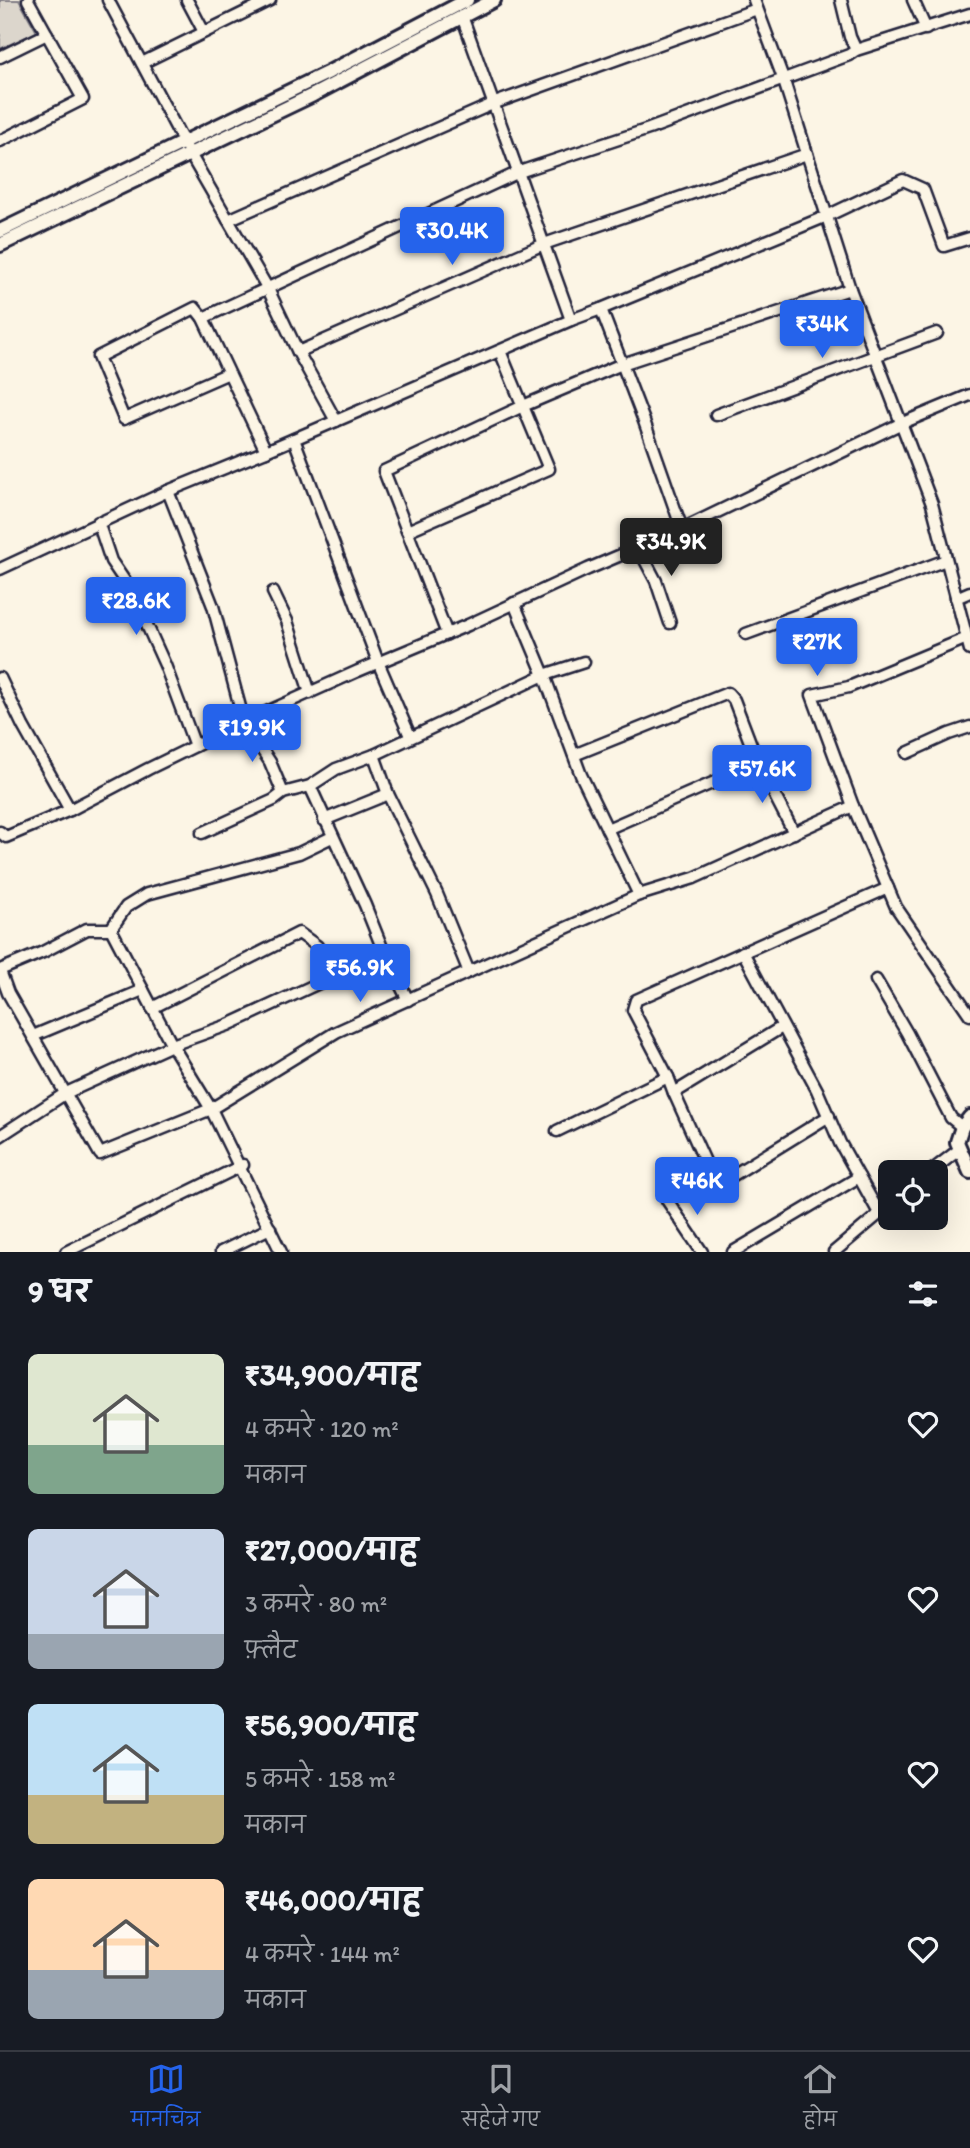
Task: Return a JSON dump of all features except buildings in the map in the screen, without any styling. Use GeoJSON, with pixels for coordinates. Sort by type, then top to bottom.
{"type":"FeatureCollection","features":[{"type":"Feature","properties":{"kind":"street"},"geometry":{"type":"LineString","coordinates":[[1,136],[83,99],[28,0]]}},
{"type":"Feature","properties":{"kind":"street"},"geometry":{"type":"LineString","coordinates":[[108,0],[187,148],[268,289],[298,352],[337,421]]}},
{"type":"Feature","properties":{"kind":"street"},"geometry":{"type":"LineString","coordinates":[[187,0],[204,32]]}},
{"type":"Feature","properties":{"kind":"street"},"geometry":{"type":"LineString","coordinates":[[142,63],[270,0]]}},
{"type":"Feature","properties":{"kind":"street"},"geometry":{"type":"LineString","coordinates":[[0,231],[313,95],[456,5],[494,0]]}},
{"type":"Feature","properties":{"kind":"street"},"geometry":{"type":"LineString","coordinates":[[841,0],[856,50]]}},
{"type":"Feature","properties":{"kind":"street"},"geometry":{"type":"LineString","coordinates":[[913,0],[926,29]]}},
{"type":"Feature","properties":{"kind":"street"},"geometry":{"type":"LineString","coordinates":[[228,220],[495,103],[756,4],[783,78],[850,289],[932,504],[970,650]]}},
{"type":"Feature","properties":{"kind":"street"},"geometry":{"type":"LineString","coordinates":[[456,5],[495,103],[571,320]]}},
{"type":"Feature","properties":{"kind":"street"},"geometry":{"type":"LineString","coordinates":[[203,318],[519,172],[649,129],[849,55],[856,50],[970,15]]}},
{"type":"Feature","properties":{"kind":"street"},"geometry":{"type":"LineString","coordinates":[[0,57],[47,34]]}},
{"type":"Feature","properties":{"kind":"street"},"geometry":{"type":"LineString","coordinates":[[0,245],[187,148]]}},
{"type":"Feature","properties":{"kind":"street"},"geometry":{"type":"LineString","coordinates":[[298,352],[544,244],[807,155]]}},
{"type":"Feature","properties":{"kind":"street"},"geometry":{"type":"LineString","coordinates":[[0,569],[168,491],[571,320],[827,216],[903,180],[923,189],[944,246],[970,238]]}},
{"type":"Feature","properties":{"kind":"street"},"geometry":{"type":"LineString","coordinates":[[447,634],[384,471],[523,406],[623,365],[850,289]]}},
{"type":"Feature","properties":{"kind":"street"},"geometry":{"type":"LineString","coordinates":[[229,373],[124,419],[98,357],[195,308],[203,318],[229,373],[265,451]]}},
{"type":"Feature","properties":{"kind":"street"},"geometry":{"type":"LineString","coordinates":[[601,309],[682,529]]}},
{"type":"Feature","properties":{"kind":"street"},"geometry":{"type":"LineString","coordinates":[[716,415],[937,333]]}},
{"type":"Feature","properties":{"kind":"street"},"geometry":{"type":"LineString","coordinates":[[407,531],[549,469],[500,351]]}},
{"type":"Feature","properties":{"kind":"street"},"geometry":{"type":"LineString","coordinates":[[0,831],[6,837],[70,810],[244,722],[682,529],[900,424],[970,395]]}},
{"type":"Feature","properties":{"kind":"street"},"geometry":{"type":"LineString","coordinates":[[294,439],[378,662],[410,736]]}},
{"type":"Feature","properties":{"kind":"street"},"geometry":{"type":"LineString","coordinates":[[168,491],[213,606],[244,722],[270,762],[283,793]]}},
{"type":"Feature","properties":{"kind":"street"},"geometry":{"type":"LineString","coordinates":[[98,522],[111,561],[132,592],[165,665],[195,746]]}},
{"type":"Feature","properties":{"kind":"street"},"geometry":{"type":"LineString","coordinates":[[638,547],[656,582],[670,623]]}},
{"type":"Feature","properties":{"kind":"street"},"geometry":{"type":"LineString","coordinates":[[746,634],[946,560]]}},
{"type":"Feature","properties":{"kind":"street"},"geometry":{"type":"LineString","coordinates":[[273,592],[287,621],[310,693]]}},
{"type":"Feature","properties":{"kind":"street"},"geometry":{"type":"LineString","coordinates":[[956,598],[970,592]]}},
{"type":"Feature","properties":{"kind":"street"},"geometry":{"type":"LineString","coordinates":[[514,603],[574,755],[639,895]]}},
{"type":"Feature","properties":{"kind":"street"},"geometry":{"type":"LineString","coordinates":[[967,638],[849,687],[813,695],[853,806],[896,907],[970,1015]]}},
{"type":"Feature","properties":{"kind":"street"},"geometry":{"type":"LineString","coordinates":[[202,833],[274,800],[283,793],[310,786],[336,769],[374,755],[544,674],[584,662]]}},
{"type":"Feature","properties":{"kind":"street"},"geometry":{"type":"LineString","coordinates":[[0,678],[23,726],[70,810]]}},
{"type":"Feature","properties":{"kind":"street"},"geometry":{"type":"LineString","coordinates":[[574,755],[729,693],[758,763],[793,833]]}},
{"type":"Feature","properties":{"kind":"street"},"geometry":{"type":"LineString","coordinates":[[907,753],[970,727]]}},
{"type":"Feature","properties":{"kind":"street"},"geometry":{"type":"LineString","coordinates":[[374,755],[388,794],[437,894],[469,972]]}},
{"type":"Feature","properties":{"kind":"street"},"geometry":{"type":"LineString","coordinates":[[607,829],[758,763]]}},
{"type":"Feature","properties":{"kind":"street"},"geometry":{"type":"LineString","coordinates":[[310,786],[365,905],[384,955],[408,1000]]}},
{"type":"Feature","properties":{"kind":"street"},"geometry":{"type":"LineString","coordinates":[[324,820],[388,794]]}},
{"type":"Feature","properties":{"kind":"street"},"geometry":{"type":"LineString","coordinates":[[111,929],[87,929],[0,971],[8,993],[100,1154],[211,1109],[337,1032],[639,895],[694,878],[853,806]]}},
{"type":"Feature","properties":{"kind":"street"},"geometry":{"type":"LineString","coordinates":[[111,929],[126,907],[147,894],[299,853],[332,836]]}},
{"type":"Feature","properties":{"kind":"street"},"geometry":{"type":"LineString","coordinates":[[828,1116],[727,1179],[716,1179],[707,1166],[668,1077],[633,1010],[636,1000],[888,888]]}},
{"type":"Feature","properties":{"kind":"street"},"geometry":{"type":"LineString","coordinates":[[111,929],[172,1045],[211,1109],[281,1252]]}},
{"type":"Feature","properties":{"kind":"street"},"geometry":{"type":"LineString","coordinates":[[0,1136],[66,1093],[172,1045],[228,1025],[332,976],[317,946],[299,933],[152,1007]]}},
{"type":"Feature","properties":{"kind":"street"},"geometry":{"type":"LineString","coordinates":[[743,952],[878,1211]]}},
{"type":"Feature","properties":{"kind":"street"},"geometry":{"type":"LineString","coordinates":[[876,980],[951,1118],[966,1122],[957,1142],[970,1172]]}},
{"type":"Feature","properties":{"kind":"street"},"geometry":{"type":"LineString","coordinates":[[33,1036],[143,990]]}},
{"type":"Feature","properties":{"kind":"street"},"geometry":{"type":"LineString","coordinates":[[674,1093],[782,1027]]}},
{"type":"Feature","properties":{"kind":"street"},"geometry":{"type":"LineString","coordinates":[[557,1131],[668,1077]]}},
{"type":"Feature","properties":{"kind":"street"},"geometry":{"type":"LineString","coordinates":[[946,1160],[960,1149]]}},
{"type":"Feature","properties":{"kind":"street"},"geometry":{"type":"LineString","coordinates":[[66,1252],[241,1166]]}},
{"type":"Feature","properties":{"kind":"street"},"geometry":{"type":"LineString","coordinates":[[733,1252],[859,1177]]}},
{"type":"Feature","properties":{"kind":"street"},"geometry":{"type":"LineString","coordinates":[[667,1200],[702,1252]]}},
{"type":"Feature","properties":{"kind":"street"},"geometry":{"type":"LineString","coordinates":[[840,1250],[878,1214]]}},
{"type":"Feature","properties":{"kind":"street"},"geometry":{"type":"LineString","coordinates":[[221,1252],[270,1228]]}},
{"type":"Feature","properties":{"kind":"shaded area"},"geometry":{"type":"Polygon","coordinates":[[[0,0],[19,0],[37,32],[0,49],[0,0]]]}}]}
